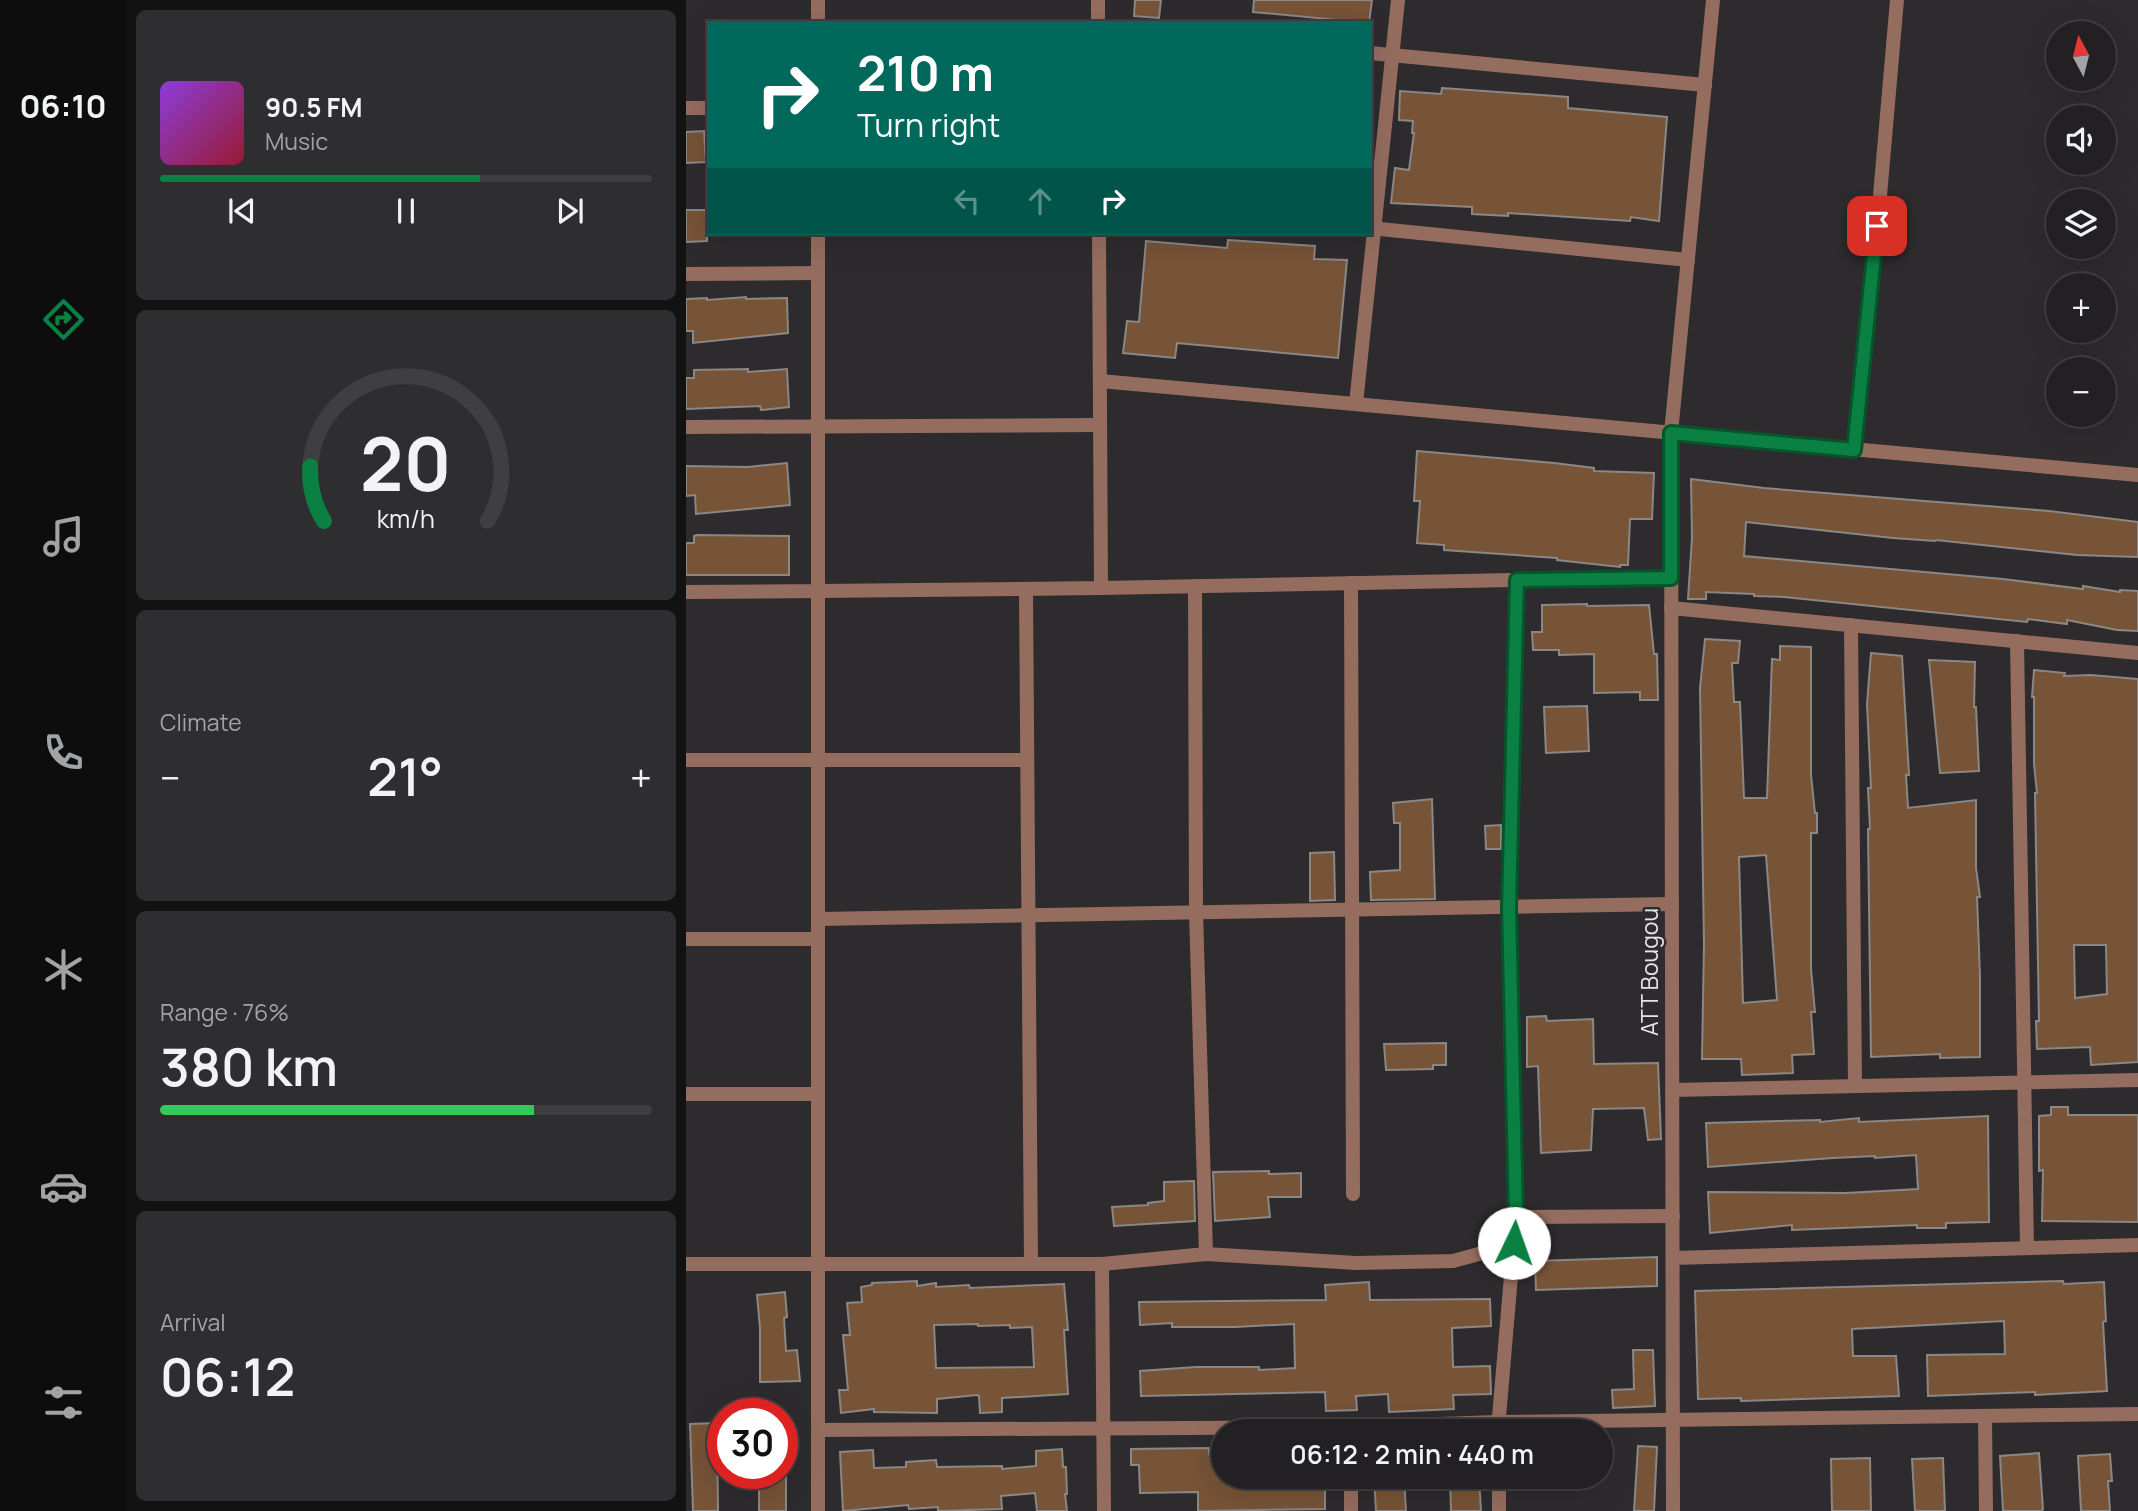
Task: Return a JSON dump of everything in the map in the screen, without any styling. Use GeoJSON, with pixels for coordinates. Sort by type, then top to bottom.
{"type":"FeatureCollection","features":[{"type":"Feature","properties":{"kind":"street"},"geometry":{"type":"LineString","coordinates":[[818,0],[818,21]]}},
{"type":"Feature","properties":{"kind":"street"},"geometry":{"type":"LineString","coordinates":[[1098,0],[1098,21]]}},
{"type":"Feature","properties":{"kind":"street"},"geometry":{"type":"LineString","coordinates":[[1398,0],[1372,229],[1688,260]]}},
{"type":"Feature","properties":{"kind":"street","name":"ATT Bougou"},"geometry":{"type":"LineString","coordinates":[[1673,1511],[1671,433],[1713,0]]}},
{"type":"Feature","properties":{"kind":"street"},"geometry":{"type":"LineString","coordinates":[[1854,450],[1873,276],[1897,0]]}},
{"type":"Feature","properties":{"kind":"street"},"geometry":{"type":"LineString","coordinates":[[1372,53],[1705,85]]}},
{"type":"Feature","properties":{"kind":"street"},"geometry":{"type":"LineString","coordinates":[[686,108],[707,108]]}},
{"type":"Feature","properties":{"kind":"street"},"geometry":{"type":"LineString","coordinates":[[818,235],[818,1511]]}},
{"type":"Feature","properties":{"kind":"street"},"geometry":{"type":"LineString","coordinates":[[1099,235],[1101,588]]}},
{"type":"Feature","properties":{"kind":"street"},"geometry":{"type":"LineString","coordinates":[[1356,404],[1371,235]]}},
{"type":"Feature","properties":{"kind":"street"},"geometry":{"type":"LineString","coordinates":[[686,274],[818,273]]}},
{"type":"Feature","properties":{"kind":"street"},"geometry":{"type":"LineString","coordinates":[[1100,381],[2138,475]]}},
{"type":"Feature","properties":{"kind":"street"},"geometry":{"type":"LineString","coordinates":[[686,426],[1100,425]]}},
{"type":"Feature","properties":{"kind":"street"},"geometry":{"type":"LineString","coordinates":[[686,592],[1671,578]]}},
{"type":"Feature","properties":{"kind":"street"},"geometry":{"type":"LineString","coordinates":[[1499,1419],[1516,1217],[1509,907],[1517,580]]}},
{"type":"Feature","properties":{"kind":"street"},"geometry":{"type":"LineString","coordinates":[[1351,583],[1353,1194]]}},
{"type":"Feature","properties":{"kind":"street"},"geometry":{"type":"LineString","coordinates":[[1195,586],[1196,912],[1206,1254]]}},
{"type":"Feature","properties":{"kind":"street"},"geometry":{"type":"LineString","coordinates":[[1026,589],[1031,1264]]}},
{"type":"Feature","properties":{"kind":"street"},"geometry":{"type":"LineString","coordinates":[[1671,608],[2138,653]]}},
{"type":"Feature","properties":{"kind":"street"},"geometry":{"type":"LineString","coordinates":[[1851,625],[1855,1086]]}},
{"type":"Feature","properties":{"kind":"street"},"geometry":{"type":"LineString","coordinates":[[2017,641],[2027,1248]]}},
{"type":"Feature","properties":{"kind":"street"},"geometry":{"type":"LineString","coordinates":[[686,760],[1027,760]]}},
{"type":"Feature","properties":{"kind":"street"},"geometry":{"type":"LineString","coordinates":[[818,919],[1672,904]]}},
{"type":"Feature","properties":{"kind":"street"},"geometry":{"type":"LineString","coordinates":[[686,939],[818,939]]}},
{"type":"Feature","properties":{"kind":"street"},"geometry":{"type":"LineString","coordinates":[[1672,1090],[2138,1080]]}},
{"type":"Feature","properties":{"kind":"street"},"geometry":{"type":"LineString","coordinates":[[686,1094],[818,1094]]}},
{"type":"Feature","properties":{"kind":"street"},"geometry":{"type":"LineString","coordinates":[[686,1264],[1102,1264],[1206,1254],[1356,1263],[1454,1261],[1486,1252],[1516,1217],[1673,1216]]}},
{"type":"Feature","properties":{"kind":"street"},"geometry":{"type":"LineString","coordinates":[[1673,1258],[2138,1245]]}},
{"type":"Feature","properties":{"kind":"street"},"geometry":{"type":"LineString","coordinates":[[1102,1264],[1104,1511]]}},
{"type":"Feature","properties":{"kind":"street"},"geometry":{"type":"LineString","coordinates":[[1613,1422],[2138,1414]]}},
{"type":"Feature","properties":{"kind":"street"},"geometry":{"type":"LineString","coordinates":[[1985,1416],[1986,1511]]}},
{"type":"Feature","properties":{"kind":"street"},"geometry":{"type":"LineString","coordinates":[[818,1430],[1211,1428]]}},
{"type":"Feature","properties":{"kind":"street"},"geometry":{"type":"LineString","coordinates":[[1351,1489],[1351,1511]]}},
{"type":"Feature","properties":{"kind":"street"},"geometry":{"type":"LineString","coordinates":[[1499,1489],[1499,1511]]}},
{"type":"Feature","properties":{"kind":"building"},"geometry":{"type":"Polygon","coordinates":[[[1135,0],[1161,0],[1159,18],[1134,16],[1135,0]]]}},
{"type":"Feature","properties":{"kind":"building"},"geometry":{"type":"Polygon","coordinates":[[[1254,0],[1372,0],[1369,21],[1253,12],[1254,0]]]}},
{"type":"Feature","properties":{"kind":"building"},"geometry":{"type":"Polygon","coordinates":[[[1442,88],[1568,97],[1568,108],[1667,117],[1659,221],[1631,217],[1630,221],[1508,213],[1508,216],[1472,214],[1472,207],[1391,203],[1395,168],[1409,170],[1414,133],[1413,121],[1399,120],[1400,91],[1441,94],[1442,88]]]}},
{"type":"Feature","properties":{"kind":"building"},"geometry":{"type":"Polygon","coordinates":[[[704,131],[706,162],[686,163],[686,132],[704,131]]]}},
{"type":"Feature","properties":{"kind":"building"},"geometry":{"type":"Polygon","coordinates":[[[686,210],[707,210],[707,241],[686,242],[686,210]]]}},
{"type":"Feature","properties":{"kind":"building"},"geometry":{"type":"Polygon","coordinates":[[[1228,240],[1315,246],[1314,259],[1347,260],[1338,358],[1177,343],[1175,358],[1123,353],[1127,321],[1139,322],[1146,241],[1227,248],[1228,240]]]}},
{"type":"Feature","properties":{"kind":"building"},"geometry":{"type":"Polygon","coordinates":[[[787,298],[788,333],[693,343],[693,331],[686,331],[686,299],[787,298]]]}},
{"type":"Feature","properties":{"kind":"building"},"geometry":{"type":"Polygon","coordinates":[[[748,369],[748,372],[787,369],[789,407],[761,410],[760,406],[686,409],[686,378],[694,378],[694,370],[748,369]]]}},
{"type":"Feature","properties":{"kind":"building"},"geometry":{"type":"Polygon","coordinates":[[[1417,451],[1554,463],[1594,468],[1594,471],[1654,473],[1652,519],[1630,519],[1628,565],[1620,567],[1557,558],[1444,550],[1444,545],[1417,543],[1420,501],[1414,501],[1417,451]]]}},
{"type":"Feature","properties":{"kind":"building"},"geometry":{"type":"Polygon","coordinates":[[[787,463],[790,505],[696,514],[695,495],[686,496],[686,466],[748,467],[787,463]]]}},
{"type":"Feature","properties":{"kind":"building"},"geometry":{"type":"Polygon","coordinates":[[[1691,479],[1764,488],[2049,511],[2138,522],[2138,557],[2077,555],[1746,522],[1744,556],[2003,579],[2083,589],[2083,586],[2120,592],[2138,591],[2138,631],[2117,630],[2067,620],[2067,624],[2028,619],[2027,622],[1754,594],[1706,592],[1706,599],[1688,599],[1692,538],[1691,479]]]}},
{"type":"Feature","properties":{"kind":"building"},"geometry":{"type":"Polygon","coordinates":[[[694,536],[789,536],[789,575],[686,575],[686,543],[694,543],[694,536]]]}},
{"type":"Feature","properties":{"kind":"building"},"geometry":{"type":"Polygon","coordinates":[[[1542,605],[1649,605],[1654,654],[1657,654],[1658,700],[1640,700],[1640,692],[1594,693],[1594,654],[1559,655],[1559,650],[1533,650],[1532,632],[1542,632],[1542,605]]]}},
{"type":"Feature","properties":{"kind":"building"},"geometry":{"type":"Polygon","coordinates":[[[1705,639],[1740,641],[1738,663],[1732,663],[1734,702],[1740,702],[1744,798],[1767,798],[1772,659],[1780,660],[1780,646],[1811,647],[1811,775],[1817,813],[1817,833],[1811,833],[1811,969],[1815,1012],[1811,1012],[1814,1054],[1792,1055],[1793,1073],[1742,1075],[1741,1059],[1702,1059],[1704,944],[1700,688],[1705,639]],[[1766,855],[1739,857],[1743,1003],[1777,1000],[1766,855]]]}},
{"type":"Feature","properties":{"kind":"building"},"geometry":{"type":"Polygon","coordinates":[[[1871,653],[1902,656],[1909,775],[1906,775],[1908,808],[1976,800],[1976,868],[1980,897],[1977,897],[1980,1057],[1940,1058],[1940,1054],[1871,1057],[1868,788],[1871,788],[1867,704],[1871,653]]]}},
{"type":"Feature","properties":{"kind":"building"},"geometry":{"type":"Polygon","coordinates":[[[1929,660],[1975,662],[1974,707],[1979,771],[1940,773],[1929,660]]]}},
{"type":"Feature","properties":{"kind":"building"},"geometry":{"type":"Polygon","coordinates":[[[2034,670],[2065,673],[2064,676],[2138,679],[2138,1062],[2091,1065],[2090,1047],[2037,1049],[2037,793],[2032,697],[2034,670]],[[2074,945],[2075,998],[2107,994],[2106,945],[2074,945]]]}},
{"type":"Feature","properties":{"kind":"building"},"geometry":{"type":"Polygon","coordinates":[[[1587,706],[1589,751],[1546,753],[1544,707],[1587,706]]]}},
{"type":"Feature","properties":{"kind":"building"},"geometry":{"type":"Polygon","coordinates":[[[1432,799],[1435,899],[1371,900],[1370,872],[1400,870],[1400,823],[1394,823],[1393,803],[1432,799]]]}},
{"type":"Feature","properties":{"kind":"building"},"geometry":{"type":"Polygon","coordinates":[[[1501,825],[1501,849],[1486,849],[1485,826],[1501,825]]]}},
{"type":"Feature","properties":{"kind":"building"},"geometry":{"type":"Polygon","coordinates":[[[1334,852],[1335,900],[1310,901],[1310,853],[1334,852]]]}},
{"type":"Feature","properties":{"kind":"building"},"geometry":{"type":"Polygon","coordinates":[[[1546,1016],[1547,1021],[1593,1019],[1594,1064],[1658,1063],[1661,1139],[1648,1140],[1644,1108],[1593,1109],[1591,1150],[1541,1153],[1538,1066],[1527,1067],[1527,1017],[1546,1016]]]}},
{"type":"Feature","properties":{"kind":"building"},"geometry":{"type":"Polygon","coordinates":[[[1446,1043],[1446,1065],[1433,1065],[1433,1069],[1386,1070],[1384,1044],[1446,1043]]]}},
{"type":"Feature","properties":{"kind":"building"},"geometry":{"type":"Polygon","coordinates":[[[2051,1107],[2068,1107],[2068,1115],[2138,1115],[2138,1222],[2042,1221],[2043,1170],[2039,1171],[2039,1116],[2051,1115],[2051,1107]]]}},
{"type":"Feature","properties":{"kind":"building"},"geometry":{"type":"Polygon","coordinates":[[[1988,1116],[1989,1222],[1946,1223],[1946,1228],[1917,1228],[1917,1225],[1792,1230],[1792,1225],[1710,1233],[1708,1192],[1846,1193],[1918,1189],[1916,1155],[1708,1167],[1706,1123],[1820,1122],[1859,1118],[1859,1122],[1988,1116]]]}},
{"type":"Feature","properties":{"kind":"building"},"geometry":{"type":"Polygon","coordinates":[[[1269,1171],[1269,1174],[1301,1173],[1301,1197],[1268,1197],[1270,1217],[1215,1221],[1213,1172],[1269,1171]]]}},
{"type":"Feature","properties":{"kind":"building"},"geometry":{"type":"Polygon","coordinates":[[[1194,1181],[1195,1221],[1114,1226],[1112,1207],[1148,1205],[1164,1201],[1164,1182],[1194,1181]]]}},
{"type":"Feature","properties":{"kind":"building"},"geometry":{"type":"Polygon","coordinates":[[[1657,1257],[1657,1286],[1536,1290],[1535,1261],[1657,1257]]]}},
{"type":"Feature","properties":{"kind":"building"},"geometry":{"type":"Polygon","coordinates":[[[917,1281],[917,1286],[936,1283],[936,1287],[969,1285],[970,1288],[1064,1284],[1068,1330],[1064,1330],[1068,1394],[1002,1398],[1002,1412],[980,1413],[977,1395],[937,1399],[937,1413],[874,1412],[874,1409],[841,1413],[839,1390],[848,1390],[843,1335],[850,1335],[847,1303],[862,1302],[861,1287],[872,1283],[917,1281]],[[934,1325],[936,1368],[1034,1367],[1032,1327],[934,1325]]]}},
{"type":"Feature","properties":{"kind":"building"},"geometry":{"type":"Polygon","coordinates":[[[2063,1281],[2064,1284],[2104,1282],[2106,1321],[2103,1322],[2107,1391],[1928,1396],[1927,1355],[2005,1354],[2004,1321],[1852,1329],[1853,1356],[1896,1356],[1899,1396],[1741,1401],[1741,1398],[1698,1399],[1695,1291],[2063,1281]]]}},
{"type":"Feature","properties":{"kind":"building"},"geometry":{"type":"Polygon","coordinates":[[[1369,1282],[1370,1300],[1490,1299],[1491,1326],[1452,1328],[1453,1367],[1490,1366],[1491,1394],[1453,1395],[1454,1409],[1389,1412],[1388,1394],[1356,1396],[1357,1410],[1326,1411],[1325,1392],[1141,1396],[1140,1371],[1196,1367],[1259,1367],[1259,1370],[1295,1368],[1294,1324],[1235,1327],[1172,1327],[1172,1323],[1140,1325],[1139,1302],[1326,1300],[1325,1285],[1369,1282]]]}},
{"type":"Feature","properties":{"kind":"building"},"geometry":{"type":"Polygon","coordinates":[[[785,1292],[786,1351],[797,1350],[800,1381],[760,1382],[757,1295],[785,1292]]]}},
{"type":"Feature","properties":{"kind":"building"},"geometry":{"type":"Polygon","coordinates":[[[1633,1350],[1653,1350],[1655,1406],[1613,1408],[1612,1390],[1634,1389],[1633,1350]]]}},
{"type":"Feature","properties":{"kind":"building"},"geometry":{"type":"Polygon","coordinates":[[[707,1423],[707,1489],[718,1489],[718,1511],[693,1511],[690,1424],[707,1423]]]}},
{"type":"Feature","properties":{"kind":"building"},"geometry":{"type":"Polygon","coordinates":[[[1638,1446],[1657,1447],[1654,1511],[1634,1511],[1638,1446]]]}},
{"type":"Feature","properties":{"kind":"building"},"geometry":{"type":"Polygon","coordinates":[[[1209,1448],[1211,1489],[1325,1489],[1325,1509],[1198,1511],[1198,1492],[1140,1493],[1139,1465],[1131,1465],[1131,1449],[1209,1448]]]}},
{"type":"Feature","properties":{"kind":"building"},"geometry":{"type":"Polygon","coordinates":[[[1062,1449],[1063,1467],[1066,1467],[1067,1511],[1037,1511],[1035,1493],[1001,1496],[1002,1509],[938,1511],[938,1507],[909,1509],[908,1505],[843,1511],[840,1452],[873,1450],[874,1468],[906,1467],[906,1462],[936,1460],[937,1467],[1002,1466],[1002,1469],[1036,1466],[1036,1451],[1062,1449]]]}},
{"type":"Feature","properties":{"kind":"building"},"geometry":{"type":"Polygon","coordinates":[[[2039,1453],[2043,1509],[2003,1511],[2000,1456],[2039,1453]]]}},
{"type":"Feature","properties":{"kind":"building"},"geometry":{"type":"Polygon","coordinates":[[[2110,1454],[2110,1511],[2081,1511],[2078,1456],[2110,1454]]]}},
{"type":"Feature","properties":{"kind":"building"},"geometry":{"type":"Polygon","coordinates":[[[1870,1458],[1871,1511],[1832,1511],[1831,1459],[1870,1458]]]}},
{"type":"Feature","properties":{"kind":"building"},"geometry":{"type":"Polygon","coordinates":[[[1943,1458],[1945,1511],[1915,1511],[1912,1459],[1943,1458]]]}},
{"type":"Feature","properties":{"kind":"building"},"geometry":{"type":"Polygon","coordinates":[[[759,1489],[786,1489],[786,1511],[759,1511],[759,1489]]]}},
{"type":"Feature","properties":{"kind":"building"},"geometry":{"type":"Polygon","coordinates":[[[1375,1489],[1405,1489],[1406,1511],[1376,1511],[1375,1489]]]}},
{"type":"Feature","properties":{"kind":"building"},"geometry":{"type":"Polygon","coordinates":[[[1450,1489],[1480,1489],[1481,1511],[1451,1511],[1450,1489]]]}},
{"type":"Feature","properties":{"kind":"route"},"geometry":{"type":"LineString","coordinates":[[1514,1243],[1516,1217],[1509,907],[1517,580],[1671,578],[1671,433],[1854,450],[1877,226]]}}]}
